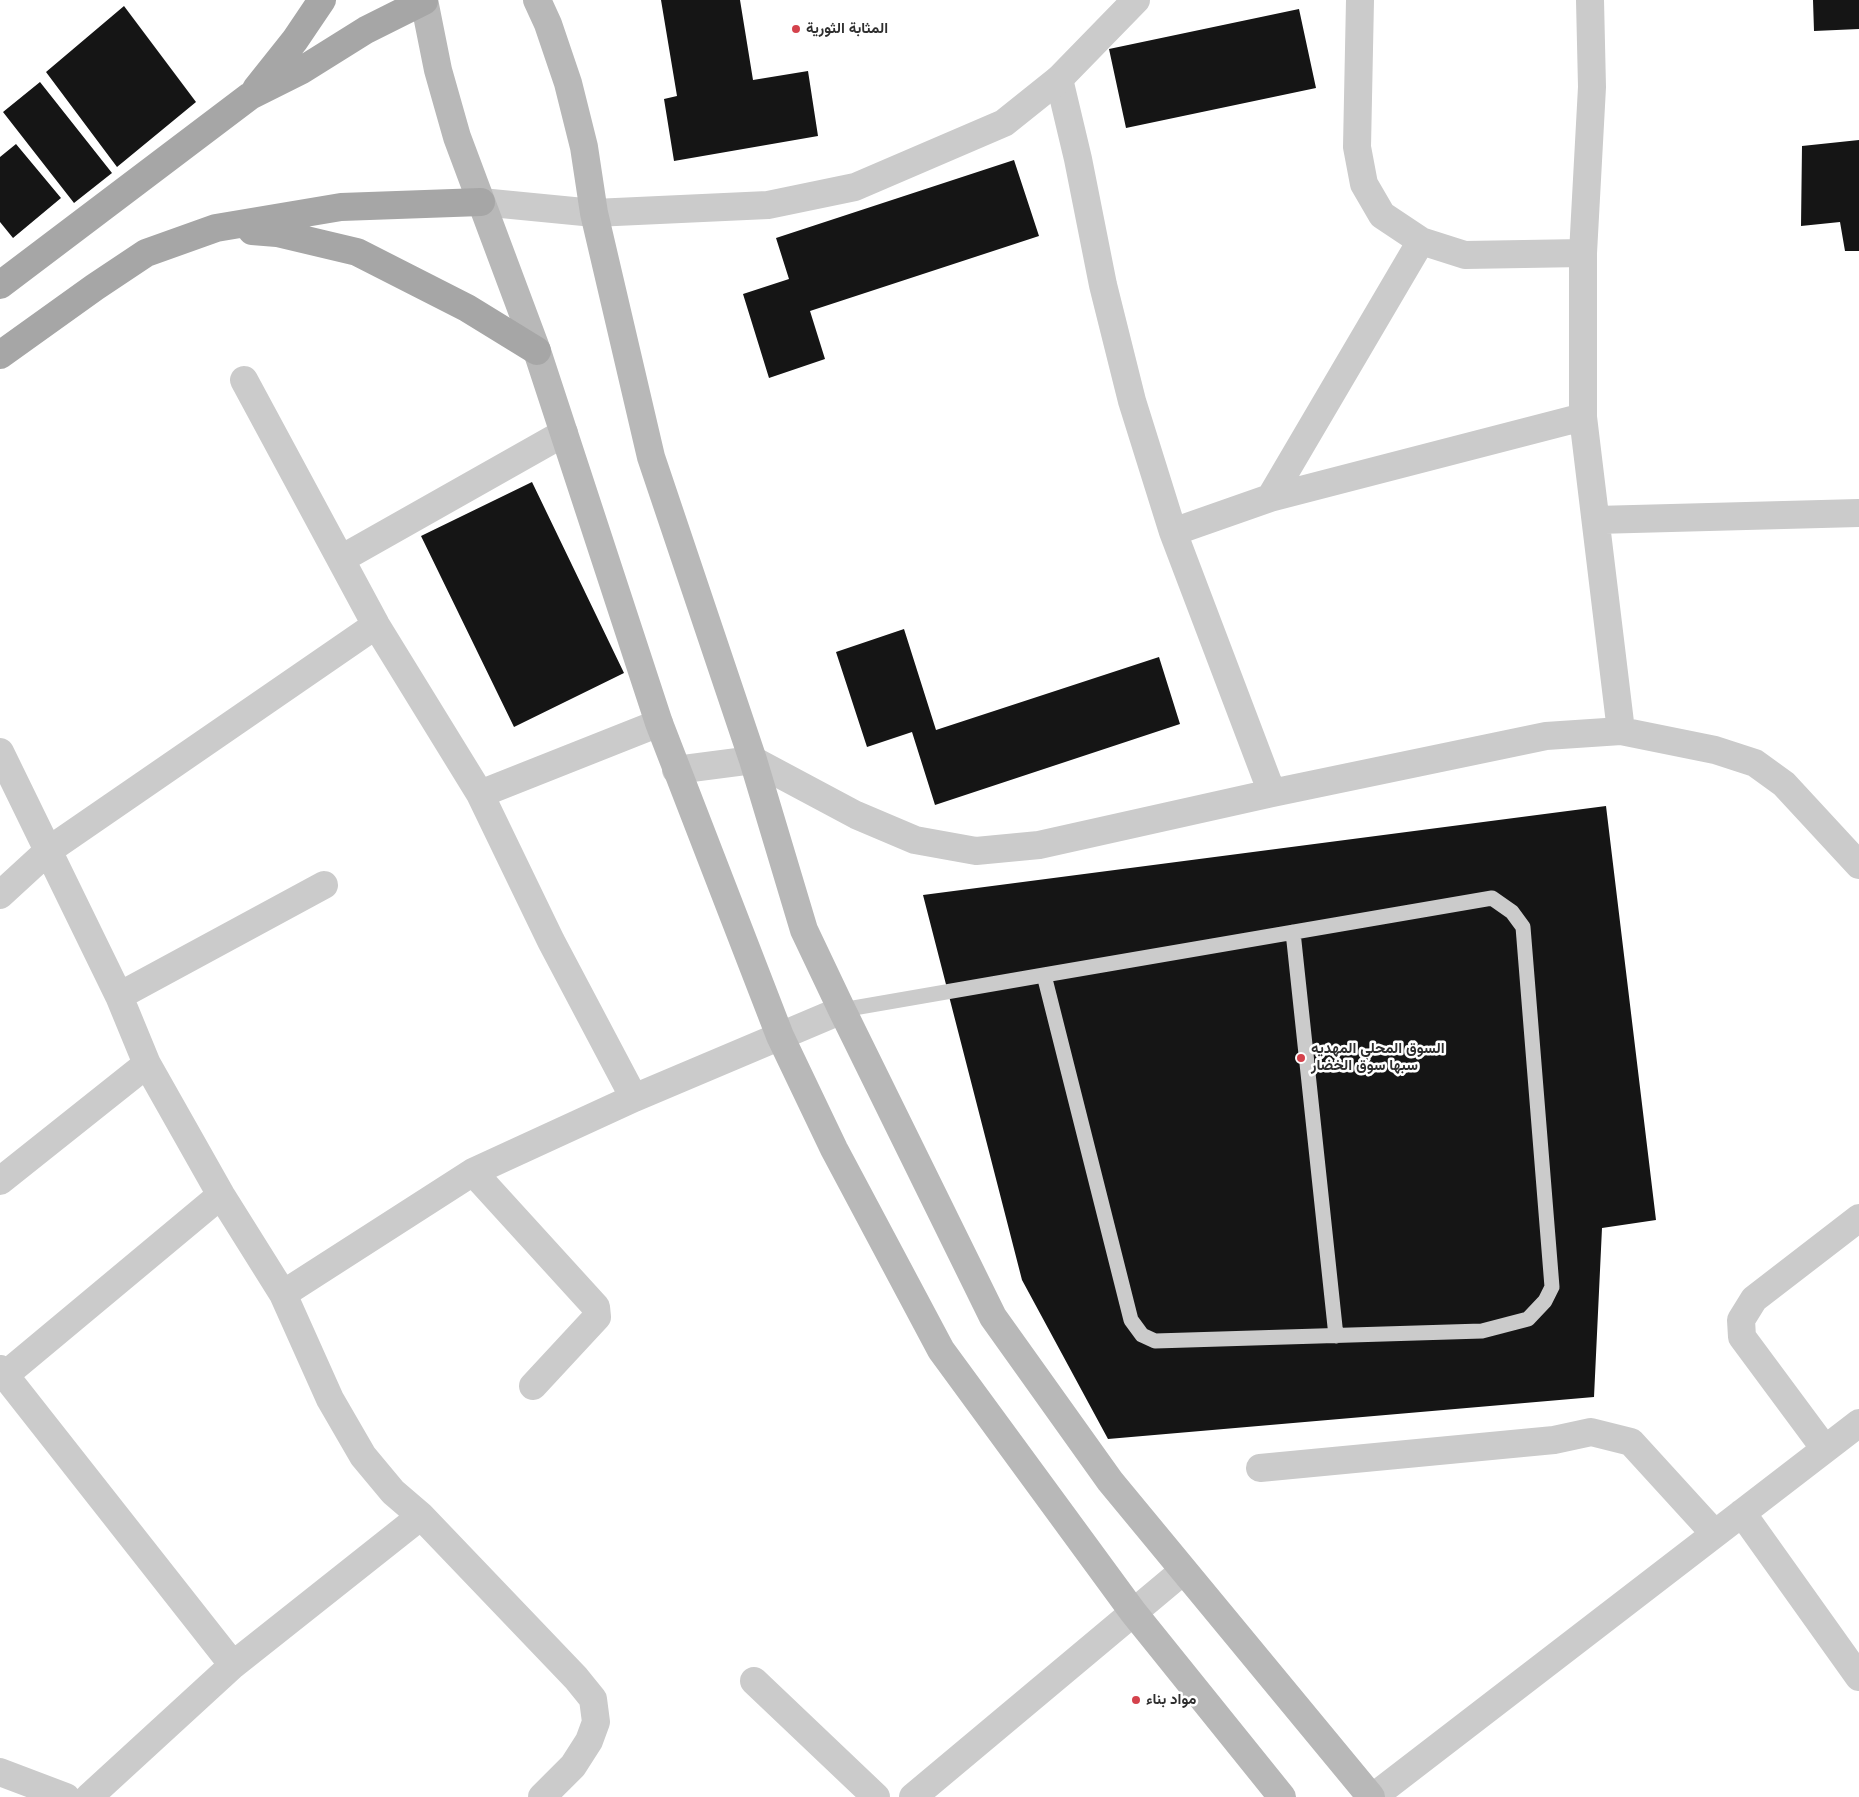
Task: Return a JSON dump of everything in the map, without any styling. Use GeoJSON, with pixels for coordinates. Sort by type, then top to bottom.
{"type":"FeatureCollection","features":[{"type":"Feature","properties":{"kind":"main road"},"geometry":{"type":"LineString","coordinates":[[250,96],[295,40],[322,0]]}},
{"type":"Feature","properties":{"kind":"main road"},"geometry":{"type":"LineString","coordinates":[[0,285],[250,96],[302,70],[366,30],[425,0],[438,70],[457,137],[537,351],[659,723],[780,1036],[834,1149],[941,1350],[1133,1612],[1282,1797]]}},
{"type":"Feature","properties":{"kind":"main road"},"geometry":{"type":"LineString","coordinates":[[538,0],[568,83],[584,147],[594,213],[651,457],[753,760],[804,930],[993,1317],[1110,1481],[1372,1797]]}},
{"type":"Feature","properties":{"kind":"main road"},"geometry":{"type":"LineString","coordinates":[[0,355],[146,253],[216,228],[340,207],[481,202]]}},
{"type":"Feature","properties":{"kind":"main road"},"geometry":{"type":"LineString","coordinates":[[216,228],[277,233],[356,252],[467,308],[537,351]]}},
{"type":"Feature","properties":{"kind":"street"},"geometry":{"type":"LineString","coordinates":[[481,202],[594,213],[768,205],[855,187],[1004,123],[1059,79],[1136,0]]}},
{"type":"Feature","properties":{"kind":"street"},"geometry":{"type":"LineString","coordinates":[[1360,0],[1357,146],[1364,184],[1382,215],[1421,241],[1465,255],[1583,253]]}},
{"type":"Feature","properties":{"kind":"street"},"geometry":{"type":"LineString","coordinates":[[1590,0],[1592,87],[1583,253],[1583,417],[1621,730]]}},
{"type":"Feature","properties":{"kind":"street"},"geometry":{"type":"LineString","coordinates":[[1059,79],[1078,159],[1110,314],[1132,401],[1173,532],[1272,794]]}},
{"type":"Feature","properties":{"kind":"street"},"geometry":{"type":"LineString","coordinates":[[1270,498],[1421,241]]}},
{"type":"Feature","properties":{"kind":"street"},"geometry":{"type":"LineString","coordinates":[[244,380],[376,624],[480,794],[551,941],[634,1098]]}},
{"type":"Feature","properties":{"kind":"street"},"geometry":{"type":"LineString","coordinates":[[1173,532],[1270,498],[1583,417]]}},
{"type":"Feature","properties":{"kind":"street"},"geometry":{"type":"LineString","coordinates":[[341,559],[564,433]]}},
{"type":"Feature","properties":{"kind":"street"},"geometry":{"type":"LineString","coordinates":[[1596,520],[1859,513]]}},
{"type":"Feature","properties":{"kind":"street"},"geometry":{"type":"LineString","coordinates":[[0,895],[48,850],[376,624]]}},
{"type":"Feature","properties":{"kind":"street"},"geometry":{"type":"LineString","coordinates":[[480,794],[659,723]]}},
{"type":"Feature","properties":{"kind":"street"},"geometry":{"type":"LineString","coordinates":[[676,770],[753,760],[856,815],[915,840],[976,851],[1039,845],[1546,736],[1621,730],[1716,750],[1755,763],[1784,784],[1859,865]]}},
{"type":"Feature","properties":{"kind":"street"},"geometry":{"type":"LineString","coordinates":[[0,752],[119,996],[147,1064],[221,1195],[284,1294],[330,1399],[363,1456],[393,1492],[421,1516],[576,1678],[593,1699],[596,1722],[589,1741],[573,1766],[542,1797]]}},
{"type":"Feature","properties":{"kind":"street"},"geometry":{"type":"LineString","coordinates":[[119,996],[324,885]]}},
{"type":"Feature","properties":{"kind":"street"},"geometry":{"type":"LineString","coordinates":[[284,1294],[473,1172],[634,1098],[842,1010]]}},
{"type":"Feature","properties":{"kind":"street"},"geometry":{"type":"LineString","coordinates":[[0,1181],[147,1064]]}},
{"type":"Feature","properties":{"kind":"street"},"geometry":{"type":"LineString","coordinates":[[473,1172],[596,1307],[597,1317],[533,1386]]}},
{"type":"Feature","properties":{"kind":"street"},"geometry":{"type":"LineString","coordinates":[[221,1195],[2,1372],[233,1665]]}},
{"type":"Feature","properties":{"kind":"street"},"geometry":{"type":"LineString","coordinates":[[1825,1450],[1742,1337],[1741,1320],[1754,1299],[1859,1218]]}},
{"type":"Feature","properties":{"kind":"street"},"geometry":{"type":"LineString","coordinates":[[1372,1797],[1859,1423]]}},
{"type":"Feature","properties":{"kind":"street"},"geometry":{"type":"LineString","coordinates":[[1260,1468],[1554,1440],[1591,1432],[1631,1442],[1715,1534]]}},
{"type":"Feature","properties":{"kind":"street"},"geometry":{"type":"LineString","coordinates":[[1742,1513],[1859,1677]]}},
{"type":"Feature","properties":{"kind":"street"},"geometry":{"type":"LineString","coordinates":[[89,1797],[233,1665],[421,1516]]}},
{"type":"Feature","properties":{"kind":"street"},"geometry":{"type":"LineString","coordinates":[[913,1797],[1183,1571]]}},
{"type":"Feature","properties":{"kind":"street"},"geometry":{"type":"LineString","coordinates":[[754,1681],[876,1797]]}},
{"type":"Feature","properties":{"kind":"street"},"geometry":{"type":"LineString","coordinates":[[0,1772],[66,1797]]}},
{"type":"Feature","properties":{"kind":"lane"},"geometry":{"type":"LineString","coordinates":[[842,1010],[1044,975],[1293,932],[1492,898],[1512,912],[1523,927],[1552,1287],[1545,1301],[1528,1319],[1482,1331],[1155,1341],[1142,1335],[1131,1320],[1044,975]]}},
{"type":"Feature","properties":{"kind":"lane"},"geometry":{"type":"LineString","coordinates":[[1293,932],[1336,1336]]}},
{"type":"Feature","properties":{"kind":"building"},"geometry":{"type":"Polygon","coordinates":[[[661,0],[740,0],[753,80],[808,71],[818,136],[674,161],[664,99],[677,96],[661,0]]]}},
{"type":"Feature","properties":{"kind":"building"},"geometry":{"type":"Polygon","coordinates":[[[1813,0],[1859,0],[1859,29],[1814,31],[1813,0]]]}},
{"type":"Feature","properties":{"kind":"building"},"geometry":{"type":"Polygon","coordinates":[[[124,6],[196,102],[117,167],[46,72],[124,6]]]}},
{"type":"Feature","properties":{"kind":"building"},"geometry":{"type":"Polygon","coordinates":[[[1299,9],[1316,88],[1126,128],[1109,49],[1299,9]]]}},
{"type":"Feature","properties":{"kind":"building"},"geometry":{"type":"Polygon","coordinates":[[[40,82],[112,173],[74,203],[3,112],[40,82]]]}},
{"type":"Feature","properties":{"kind":"building"},"geometry":{"type":"Polygon","coordinates":[[[1859,140],[1859,251],[1845,251],[1840,222],[1801,226],[1802,146],[1859,140]]]}},
{"type":"Feature","properties":{"kind":"building"},"geometry":{"type":"Polygon","coordinates":[[[16,144],[61,198],[13,238],[0,222],[0,157],[16,144]]]}},
{"type":"Feature","properties":{"kind":"building"},"geometry":{"type":"Polygon","coordinates":[[[1014,160],[1039,236],[810,311],[825,359],[769,378],[743,294],[789,279],[776,238],[1014,160]]]}},
{"type":"Feature","properties":{"kind":"building"},"geometry":{"type":"Polygon","coordinates":[[[532,482],[624,673],[514,727],[421,536],[532,482]]]}},
{"type":"Feature","properties":{"kind":"building"},"geometry":{"type":"Polygon","coordinates":[[[904,629],[936,730],[1159,657],[1180,724],[935,805],[912,732],[867,747],[836,652],[904,629]]]}},
{"type":"Feature","properties":{"kind":"building","name":"السوق المحلي المهديه سبها سوق الخضار"},"geometry":{"type":"Polygon","coordinates":[[[1606,806],[1656,1220],[1602,1228],[1594,1397],[1108,1439],[1022,1280],[923,895],[1606,806]]]}},
{"type":"Feature","properties":{"kind":"place","name":"المثابة الثورية"},"geometry":{"type":"Point","coordinates":[796,29]}},
{"type":"Feature","properties":{"kind":"place","name":"السوق المحلي المهديه سبها سوق الخضار"},"geometry":{"type":"Point","coordinates":[1301,1058]}},
{"type":"Feature","properties":{"kind":"place","name":"مواد بناء"},"geometry":{"type":"Point","coordinates":[1136,1700]}}]}
